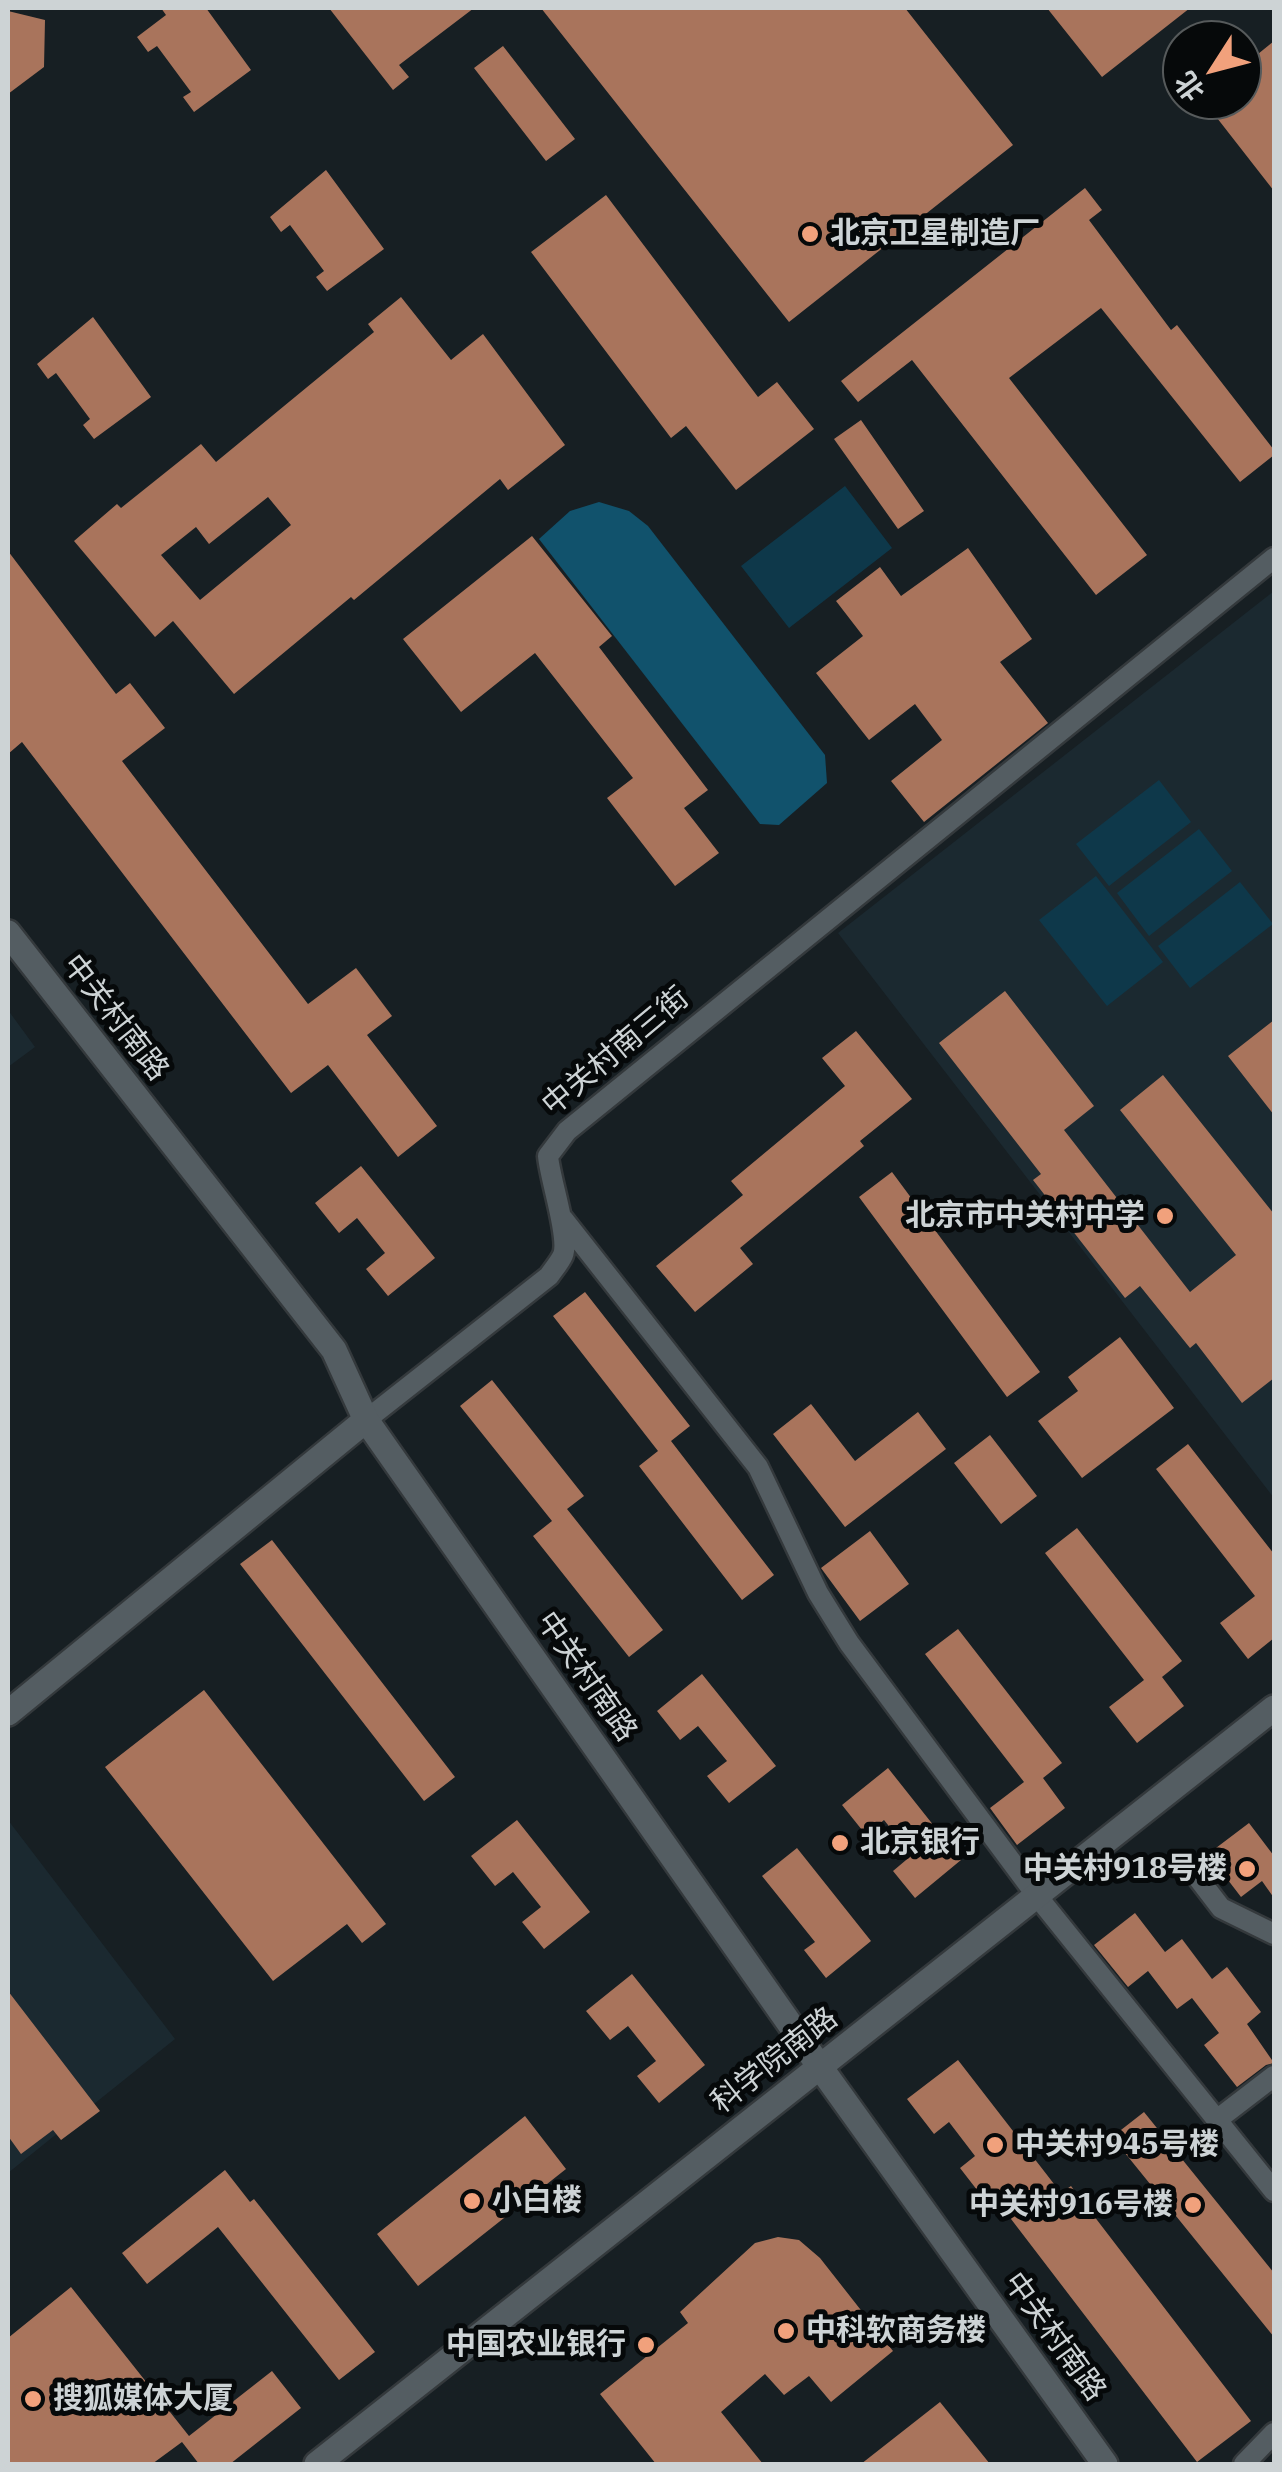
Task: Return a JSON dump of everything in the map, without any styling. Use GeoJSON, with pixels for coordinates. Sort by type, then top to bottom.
{"type":"FeatureCollection","features":[{"type":"Feature","properties":{"kind":"street","name":"中关村南三街"},"geometry":{"type":"LineString","coordinates":[[8,1713],[549,1276],[564,1253],[562,1218],[551,1186],[548,1156],[567,1131],[1274,558]]}},
{"type":"Feature","properties":{"kind":"street","name":"中关村南路"},"geometry":{"type":"LineString","coordinates":[[8,933],[334,1350],[366,1420],[820,2067],[1105,2464]]}},
{"type":"Feature","properties":{"kind":"street"},"geometry":{"type":"LineString","coordinates":[[562,1218],[758,1468],[818,1593],[848,1643],[1036,1896],[1274,2191]]}},
{"type":"Feature","properties":{"kind":"street","name":"科学院南路"},"geometry":{"type":"LineString","coordinates":[[316,2464],[1274,1708]]}},
{"type":"Feature","properties":{"kind":"street"},"geometry":{"type":"LineString","coordinates":[[1188,1865],[1221,1908],[1270,1928],[1274,1934]]}},
{"type":"Feature","properties":{"kind":"street"},"geometry":{"type":"LineString","coordinates":[[1218,2119],[1274,2076]]}},
{"type":"Feature","properties":{"kind":"street"},"geometry":{"type":"LineString","coordinates":[[1244,2464],[1274,2434]]}},
{"type":"Feature","properties":{"kind":"shaded area"},"geometry":{"type":"Polygon","coordinates":[[[845,486],[892,548],[789,628],[741,566],[845,486]]]}},
{"type":"Feature","properties":{"kind":"shaded area"},"geometry":{"type":"Polygon","coordinates":[[[599,502],[629,511],[648,526],[825,755],[827,783],[779,825],[760,824],[539,539],[570,511],[599,502]]]}},
{"type":"Feature","properties":{"kind":"shaded area","name":"北京市中关村中学"},"geometry":{"type":"Polygon","coordinates":[[[1274,591],[1274,1498],[838,933],[1274,591]]]}},
{"type":"Feature","properties":{"kind":"shaded area"},"geometry":{"type":"Polygon","coordinates":[[[1159,780],[1191,822],[1109,886],[1076,844],[1159,780]]]}},
{"type":"Feature","properties":{"kind":"shaded area"},"geometry":{"type":"Polygon","coordinates":[[[1199,829],[1232,871],[1149,936],[1117,893],[1199,829]]]}},
{"type":"Feature","properties":{"kind":"shaded area"},"geometry":{"type":"Polygon","coordinates":[[[1096,876],[1163,962],[1107,1006],[1039,920],[1096,876]]]}},
{"type":"Feature","properties":{"kind":"shaded area"},"geometry":{"type":"Polygon","coordinates":[[[1240,882],[1273,924],[1190,988],[1158,946],[1240,882]]]}},
{"type":"Feature","properties":{"kind":"shaded area"},"geometry":{"type":"Polygon","coordinates":[[[8,1010],[35,1047],[8,1067],[8,1010]]]}},
{"type":"Feature","properties":{"kind":"shaded area"},"geometry":{"type":"Polygon","coordinates":[[[8,1820],[175,2039],[8,2173],[8,1820]]]}},
{"type":"Feature","properties":{"kind":"building"},"geometry":{"type":"Polygon","coordinates":[[[161,8],[206,8],[251,70],[194,112],[183,97],[191,92],[157,46],[148,52],[137,37],[166,15],[161,8]]]}},
{"type":"Feature","properties":{"kind":"building"},"geometry":{"type":"Polygon","coordinates":[[[329,8],[474,8],[399,65],[409,77],[393,90],[329,8]]]}},
{"type":"Feature","properties":{"kind":"building","name":"北京卫星制造厂"},"geometry":{"type":"Polygon","coordinates":[[[541,8],[905,8],[1013,145],[789,322],[541,8]]]}},
{"type":"Feature","properties":{"kind":"building"},"geometry":{"type":"Polygon","coordinates":[[[1047,8],[1190,8],[1175,20],[1162,20],[1162,30],[1102,77],[1047,8]]]}},
{"type":"Feature","properties":{"kind":"building"},"geometry":{"type":"Polygon","coordinates":[[[8,11],[45,20],[44,67],[8,94],[8,11]]]}},
{"type":"Feature","properties":{"kind":"building"},"geometry":{"type":"Polygon","coordinates":[[[1274,41],[1274,191],[1219,120],[1262,120],[1262,51],[1274,41]]]}},
{"type":"Feature","properties":{"kind":"building"},"geometry":{"type":"Polygon","coordinates":[[[503,46],[575,139],[546,161],[474,68],[503,46]]]}},
{"type":"Feature","properties":{"kind":"building"},"geometry":{"type":"Polygon","coordinates":[[[326,170],[384,249],[327,291],[316,277],[324,271],[290,225],[281,232],[270,217],[326,170]]]}},
{"type":"Feature","properties":{"kind":"building"},"geometry":{"type":"Polygon","coordinates":[[[1085,188],[1102,210],[1089,220],[1171,330],[1177,325],[1274,450],[1274,455],[1240,482],[1101,308],[1009,378],[1147,555],[1096,595],[912,360],[858,402],[841,381],[1085,188]]]}},
{"type":"Feature","properties":{"kind":"building"},"geometry":{"type":"Polygon","coordinates":[[[606,195],[758,397],[777,382],[814,429],[736,490],[686,426],[671,438],[531,252],[606,195]]]}},
{"type":"Feature","properties":{"kind":"building"},"geometry":{"type":"Polygon","coordinates":[[[401,297],[451,360],[483,334],[565,445],[508,490],[500,479],[234,694],[173,621],[155,637],[74,541],[117,504],[121,508],[201,444],[216,462],[374,332],[368,324],[401,297]],[[268,497],[209,544],[196,527],[161,555],[200,600],[291,525],[268,497]]]}},
{"type":"Feature","properties":{"kind":"building"},"geometry":{"type":"Polygon","coordinates":[[[93,317],[151,397],[94,439],[83,425],[90,419],[56,373],[48,379],[37,364],[93,317]]]}},
{"type":"Feature","properties":{"kind":"building"},"geometry":{"type":"Polygon","coordinates":[[[861,420],[924,511],[898,529],[834,439],[861,420]]]}},
{"type":"Feature","properties":{"kind":"building"},"geometry":{"type":"Polygon","coordinates":[[[532,536],[612,636],[599,647],[708,790],[684,808],[719,853],[675,886],[607,798],[633,778],[535,653],[461,712],[403,639],[532,536]]]}},
{"type":"Feature","properties":{"kind":"building"},"geometry":{"type":"Polygon","coordinates":[[[968,548],[1032,639],[1000,662],[1048,723],[924,822],[891,781],[942,740],[915,704],[869,740],[816,673],[863,636],[836,601],[880,567],[901,596],[968,548]]]}},
{"type":"Feature","properties":{"kind":"building"},"geometry":{"type":"Polygon","coordinates":[[[8,551],[116,694],[130,683],[165,728],[122,761],[308,1004],[356,968],[392,1016],[367,1035],[437,1126],[398,1157],[328,1065],[291,1093],[22,742],[8,754],[8,551]]]}},
{"type":"Feature","properties":{"kind":"building"},"geometry":{"type":"Polygon","coordinates":[[[1005,991],[1094,1106],[1064,1130],[1190,1292],[1236,1255],[1120,1110],[1163,1075],[1274,1214],[1274,1378],[1242,1403],[1196,1343],[1190,1348],[1140,1286],[1125,1298],[1033,1180],[1041,1174],[939,1043],[1005,991]]]}},
{"type":"Feature","properties":{"kind":"building"},"geometry":{"type":"Polygon","coordinates":[[[1274,1020],[1274,1115],[1228,1056],[1274,1020]]]}},
{"type":"Feature","properties":{"kind":"building"},"geometry":{"type":"Polygon","coordinates":[[[856,1031],[912,1099],[860,1141],[864,1146],[740,1248],[753,1264],[695,1312],[656,1266],[743,1195],[731,1181],[845,1086],[822,1058],[856,1031]]]}},
{"type":"Feature","properties":{"kind":"building"},"geometry":{"type":"Polygon","coordinates":[[[361,1166],[435,1258],[388,1296],[366,1269],[385,1253],[357,1218],[339,1233],[315,1203],[361,1166]]]}},
{"type":"Feature","properties":{"kind":"building"},"geometry":{"type":"Polygon","coordinates":[[[892,1172],[1040,1372],[1007,1397],[859,1197],[892,1172]]]}},
{"type":"Feature","properties":{"kind":"building"},"geometry":{"type":"Polygon","coordinates":[[[585,1292],[690,1426],[671,1441],[774,1575],[742,1600],[639,1466],[658,1451],[553,1316],[585,1292]]]}},
{"type":"Feature","properties":{"kind":"building"},"geometry":{"type":"Polygon","coordinates":[[[1120,1337],[1174,1408],[1082,1478],[1038,1421],[1078,1391],[1068,1377],[1120,1337]]]}},
{"type":"Feature","properties":{"kind":"building"},"geometry":{"type":"Polygon","coordinates":[[[492,1380],[584,1496],[567,1509],[663,1630],[629,1657],[533,1536],[552,1521],[460,1406],[492,1380]]]}},
{"type":"Feature","properties":{"kind":"building"},"geometry":{"type":"Polygon","coordinates":[[[811,1404],[855,1461],[918,1412],[946,1449],[845,1527],[773,1434],[811,1404]]]}},
{"type":"Feature","properties":{"kind":"building"},"geometry":{"type":"Polygon","coordinates":[[[990,1435],[1037,1496],[1001,1524],[954,1463],[990,1435]]]}},
{"type":"Feature","properties":{"kind":"building"},"geometry":{"type":"Polygon","coordinates":[[[1188,1444],[1274,1554],[1274,1638],[1248,1659],[1220,1623],[1255,1596],[1156,1469],[1188,1444]]]}},
{"type":"Feature","properties":{"kind":"building"},"geometry":{"type":"Polygon","coordinates":[[[1077,1528],[1182,1661],[1162,1677],[1184,1706],[1137,1743],[1109,1707],[1144,1680],[1045,1553],[1077,1528]]]}},
{"type":"Feature","properties":{"kind":"building"},"geometry":{"type":"Polygon","coordinates":[[[870,1531],[909,1584],[860,1621],[821,1568],[870,1531]]]}},
{"type":"Feature","properties":{"kind":"building"},"geometry":{"type":"Polygon","coordinates":[[[272,1540],[455,1777],[424,1801],[240,1564],[272,1540]]]}},
{"type":"Feature","properties":{"kind":"building"},"geometry":{"type":"Polygon","coordinates":[[[958,1629],[1062,1763],[1043,1778],[1065,1808],[1017,1845],[990,1808],[1024,1782],[925,1654],[958,1629]]]}},
{"type":"Feature","properties":{"kind":"building"},"geometry":{"type":"Polygon","coordinates":[[[702,1674],[776,1766],[729,1803],[707,1776],[727,1761],[698,1726],[680,1740],[657,1711],[702,1674]]]}},
{"type":"Feature","properties":{"kind":"building"},"geometry":{"type":"Polygon","coordinates":[[[204,1690],[386,1924],[362,1943],[347,1924],[273,1981],[105,1767],[204,1690]]]}},
{"type":"Feature","properties":{"kind":"building"},"geometry":{"type":"Polygon","coordinates":[[[888,1768],[961,1860],[915,1898],[893,1871],[912,1855],[884,1820],[866,1835],[842,1805],[888,1768]]]}},
{"type":"Feature","properties":{"kind":"building"},"geometry":{"type":"Polygon","coordinates":[[[517,1820],[590,1912],[544,1949],[522,1922],[541,1907],[513,1872],[495,1886],[471,1856],[517,1820]]]}},
{"type":"Feature","properties":{"kind":"building","name":"中关村918号楼"},"geometry":{"type":"Polygon","coordinates":[[[1249,1823],[1274,1856],[1274,1898],[1262,1881],[1241,1897],[1208,1854],[1249,1823]]]}},
{"type":"Feature","properties":{"kind":"building"},"geometry":{"type":"Polygon","coordinates":[[[797,1848],[871,1941],[826,1978],[804,1950],[815,1942],[762,1876],[797,1848]]]}},
{"type":"Feature","properties":{"kind":"building"},"geometry":{"type":"Polygon","coordinates":[[[1135,1913],[1165,1952],[1182,1939],[1212,1979],[1227,1967],[1261,2012],[1247,2024],[1274,2063],[1237,2087],[1204,2045],[1219,2033],[1192,1998],[1177,2009],[1148,1971],[1128,1987],[1094,1945],[1135,1913]]]}},
{"type":"Feature","properties":{"kind":"building"},"geometry":{"type":"Polygon","coordinates":[[[632,1974],[705,2065],[659,2103],[637,2076],[656,2061],[628,2026],[610,2040],[586,2011],[632,1974]]]}},
{"type":"Feature","properties":{"kind":"building"},"geometry":{"type":"Polygon","coordinates":[[[8,1991],[100,2111],[61,2140],[53,2130],[21,2154],[8,2136],[8,1991]]]}},
{"type":"Feature","properties":{"kind":"building"},"geometry":{"type":"Polygon","coordinates":[[[958,2060],[1061,2193],[1071,2186],[1251,2421],[1197,2462],[998,2202],[991,2208],[960,2168],[975,2156],[949,2122],[934,2134],[907,2099],[958,2060]]]}},
{"type":"Feature","properties":{"kind":"building","name":"中关村916号楼"},"geometry":{"type":"Polygon","coordinates":[[[1144,2112],[1274,2273],[1274,2337],[1112,2137],[1144,2112]]]}},
{"type":"Feature","properties":{"kind":"building","name":"小白楼"},"geometry":{"type":"Polygon","coordinates":[[[525,2116],[566,2169],[418,2286],[377,2234],[525,2116]]]}},
{"type":"Feature","properties":{"kind":"building"},"geometry":{"type":"Polygon","coordinates":[[[225,2170],[250,2202],[254,2199],[375,2352],[339,2380],[218,2227],[147,2284],[122,2253],[225,2170]]]}},
{"type":"Feature","properties":{"kind":"building","name":"中科软商务楼"},"geometry":{"type":"Polygon","coordinates":[[[778,2237],[799,2240],[820,2258],[893,2351],[831,2402],[809,2376],[784,2395],[765,2374],[721,2412],[763,2464],[656,2464],[600,2394],[688,2323],[680,2312],[755,2243],[778,2237]]]}},
{"type":"Feature","properties":{"kind":"building"},"geometry":{"type":"Polygon","coordinates":[[[71,2287],[189,2436],[272,2371],[301,2408],[230,2464],[199,2464],[182,2442],[152,2464],[8,2464],[8,2338],[71,2287]]]}},
{"type":"Feature","properties":{"kind":"building"},"geometry":{"type":"Polygon","coordinates":[[[940,2402],[990,2464],[861,2464],[940,2402]]]}},
{"type":"Feature","properties":{"kind":"place","name":"北京卫星制造厂"},"geometry":{"type":"Point","coordinates":[810,234]}},
{"type":"Feature","properties":{"kind":"place","name":"北京市中关村中学"},"geometry":{"type":"Point","coordinates":[1165,1216]}},
{"type":"Feature","properties":{"kind":"place","name":"北京银行"},"geometry":{"type":"Point","coordinates":[840,1843]}},
{"type":"Feature","properties":{"kind":"place","name":"中关村918号楼"},"geometry":{"type":"Point","coordinates":[1247,1869]}},
{"type":"Feature","properties":{"kind":"place","name":"中关村945号楼"},"geometry":{"type":"Point","coordinates":[995,2145]}},
{"type":"Feature","properties":{"kind":"place","name":"小白楼"},"geometry":{"type":"Point","coordinates":[472,2201]}},
{"type":"Feature","properties":{"kind":"place","name":"中关村916号楼"},"geometry":{"type":"Point","coordinates":[1193,2205]}},
{"type":"Feature","properties":{"kind":"place","name":"中科软商务楼"},"geometry":{"type":"Point","coordinates":[786,2331]}},
{"type":"Feature","properties":{"kind":"place","name":"中国农业银行"},"geometry":{"type":"Point","coordinates":[646,2345]}},
{"type":"Feature","properties":{"kind":"place","name":"搜狐媒体大厦"},"geometry":{"type":"Point","coordinates":[33,2399]}}]}
